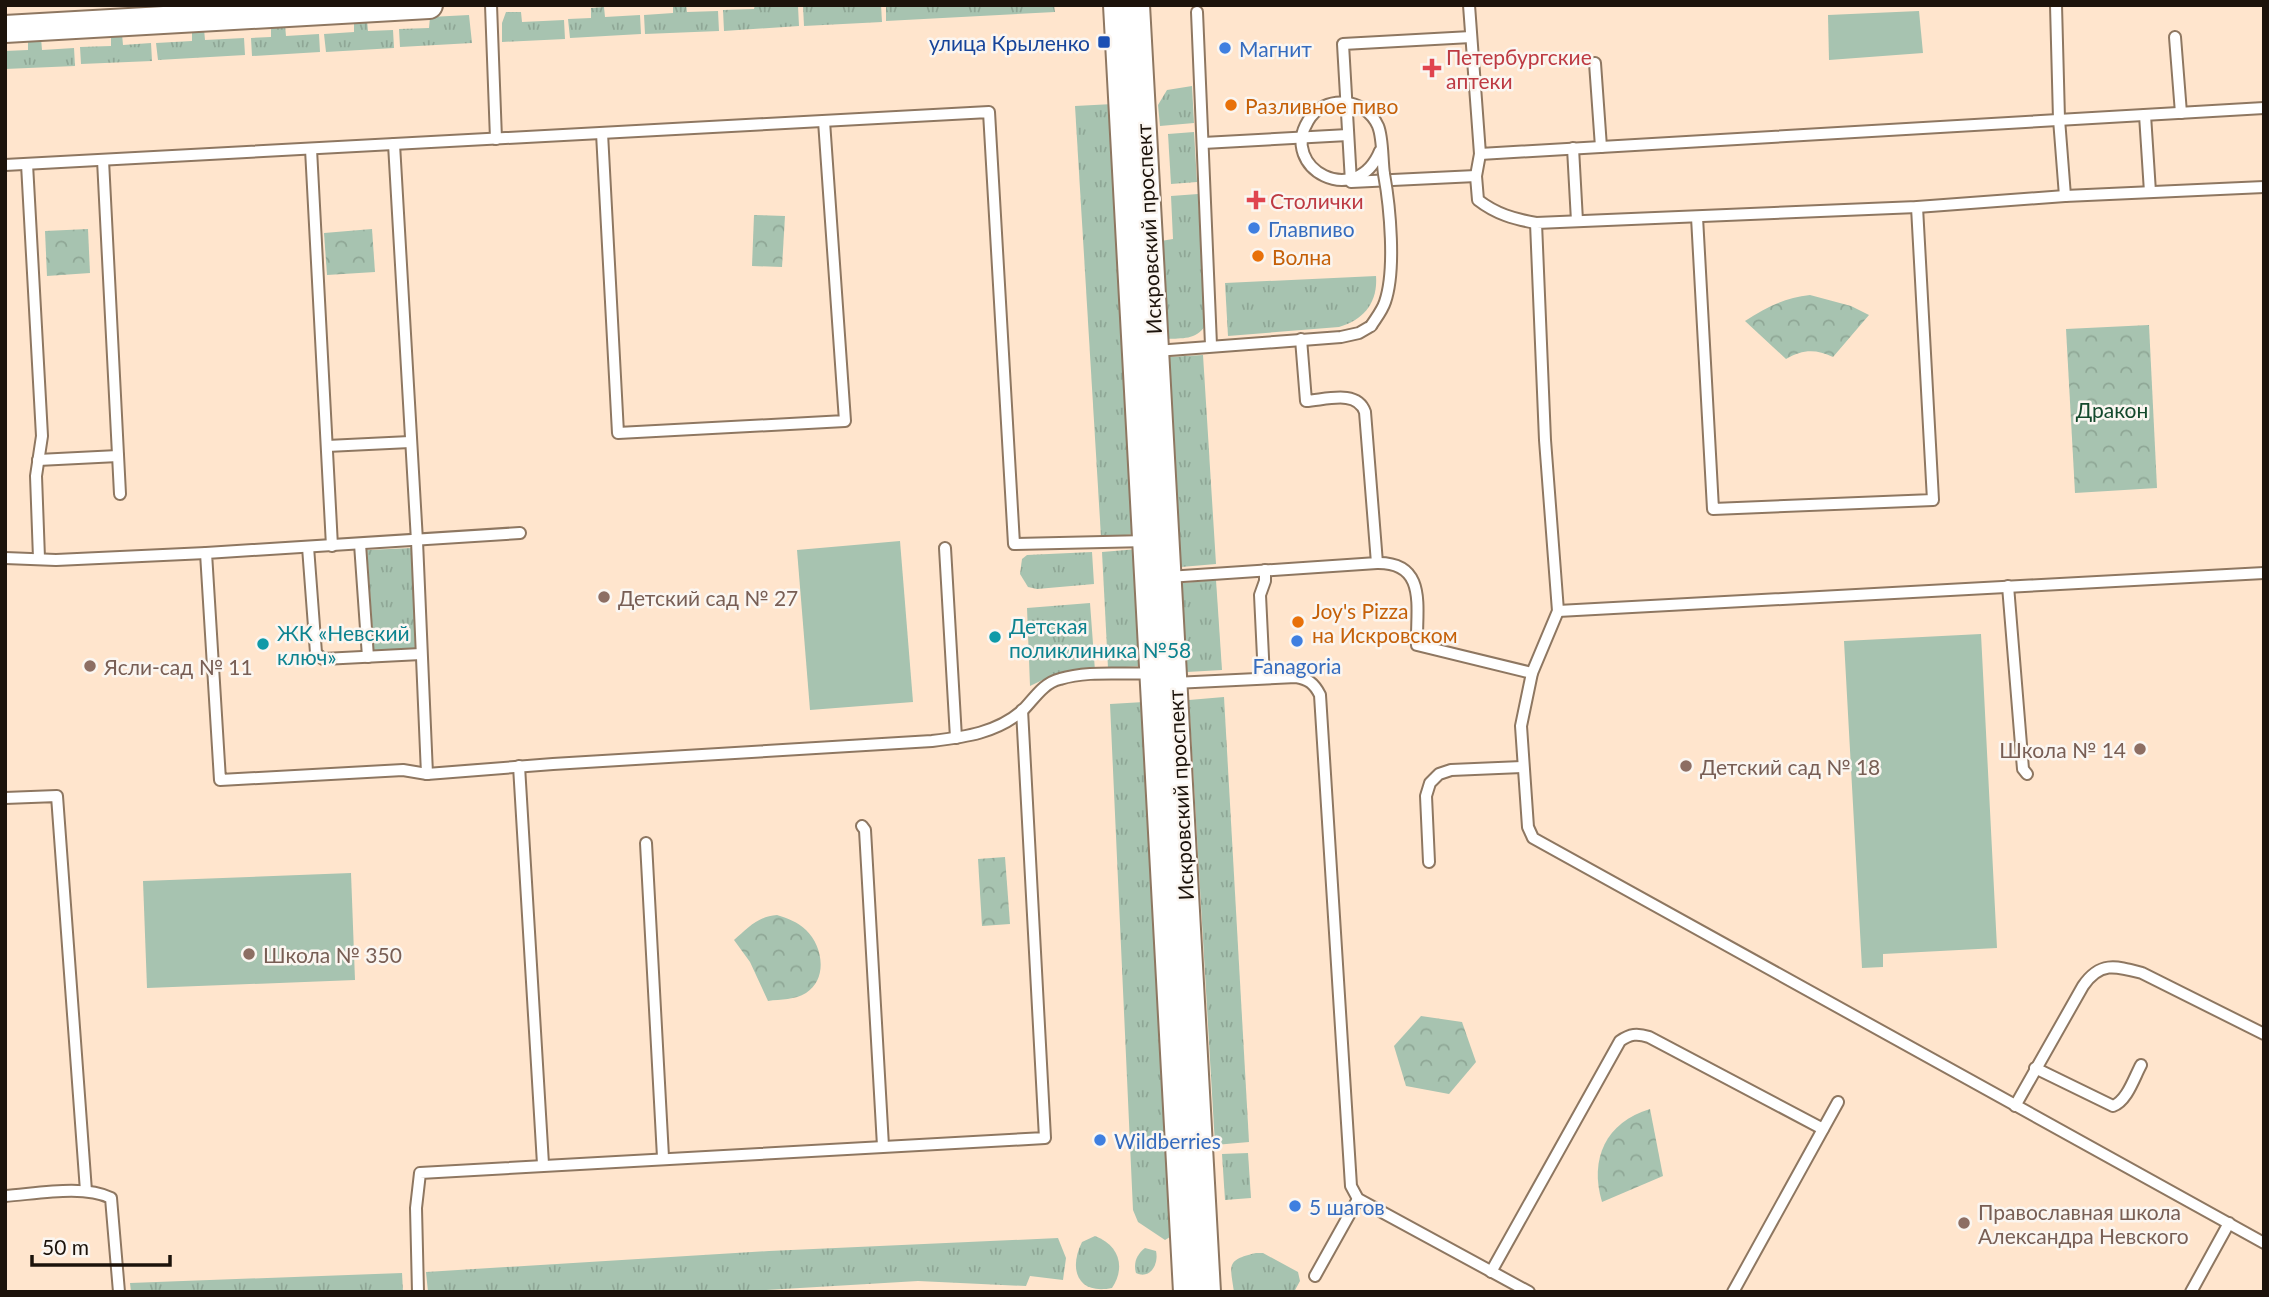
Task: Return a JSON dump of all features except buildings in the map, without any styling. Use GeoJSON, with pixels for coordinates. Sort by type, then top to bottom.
{"type":"FeatureCollection","features":[{"type":"Feature","properties":{"kind":"street"},"geometry":{"type":"LineString","coordinates":[[5,29],[429,5]]}},
{"type":"Feature","properties":{"kind":"street","name":"Искровский проспект"},"geometry":{"type":"LineString","coordinates":[[1117,5],[1145,351],[1164,678],[1207,1292]]}},
{"type":"Feature","properties":{"kind":"street","name":"Искровский проспект"},"geometry":{"type":"LineString","coordinates":[[1136,5],[1145,351]]}},
{"type":"Feature","properties":{"kind":"street","name":"Искровский проспект"},"geometry":{"type":"LineString","coordinates":[[1164,678],[1186,1292]]}},
{"type":"Feature","properties":{"kind":"lane"},"geometry":{"type":"LineString","coordinates":[[491,5],[496,139]]}},
{"type":"Feature","properties":{"kind":"lane"},"geometry":{"type":"LineString","coordinates":[[1469,5],[1480,154],[1476,176],[1478,200],[1493,212],[1514,219],[1536,223],[1697,217],[2264,187]]}},
{"type":"Feature","properties":{"kind":"lane"},"geometry":{"type":"LineString","coordinates":[[2056,5],[2059,119],[2065,196]]}},
{"type":"Feature","properties":{"kind":"lane"},"geometry":{"type":"LineString","coordinates":[[1198,12],[1211,345]]}},
{"type":"Feature","properties":{"kind":"lane"},"geometry":{"type":"LineString","coordinates":[[1471,37],[1343,44],[1351,182],[1476,176]]}},
{"type":"Feature","properties":{"kind":"lane"},"geometry":{"type":"LineString","coordinates":[[2175,37],[2181,113]]}},
{"type":"Feature","properties":{"kind":"lane"},"geometry":{"type":"LineString","coordinates":[[1595,63],[1601,146]]}},
{"type":"Feature","properties":{"kind":"lane"},"geometry":{"type":"LineString","coordinates":[[1145,351],[1350,335],[1371,326],[1379,314],[1388,289],[1390,226],[1380,151],[1381,138],[1376,122],[1370,114],[1355,104],[1335,102],[1320,108],[1309,118],[1302,136],[1307,161],[1318,173],[1331,180],[1347,181],[1359,177],[1370,169],[1380,151]]}},
{"type":"Feature","properties":{"kind":"lane"},"geometry":{"type":"LineString","coordinates":[[1480,154],[2264,108]]}},
{"type":"Feature","properties":{"kind":"lane"},"geometry":{"type":"LineString","coordinates":[[5,165],[989,112],[1014,544],[1156,540]]}},
{"type":"Feature","properties":{"kind":"lane"},"geometry":{"type":"LineString","coordinates":[[2145,115],[2150,192]]}},
{"type":"Feature","properties":{"kind":"lane"},"geometry":{"type":"LineString","coordinates":[[602,133],[618,433],[845,421],[824,121]]}},
{"type":"Feature","properties":{"kind":"lane"},"geometry":{"type":"LineString","coordinates":[[1203,143],[1348,135]]}},
{"type":"Feature","properties":{"kind":"lane"},"geometry":{"type":"LineString","coordinates":[[394,144],[417,541],[427,774]]}},
{"type":"Feature","properties":{"kind":"lane"},"geometry":{"type":"LineString","coordinates":[[1573,148],[1577,221]]}},
{"type":"Feature","properties":{"kind":"lane"},"geometry":{"type":"LineString","coordinates":[[311,149],[332,546]]}},
{"type":"Feature","properties":{"kind":"lane"},"geometry":{"type":"LineString","coordinates":[[103,160],[120,494]]}},
{"type":"Feature","properties":{"kind":"lane"},"geometry":{"type":"LineString","coordinates":[[27,164],[42,436],[36,476],[39,558]]}},
{"type":"Feature","properties":{"kind":"lane"},"geometry":{"type":"LineString","coordinates":[[1697,217],[1713,509],[1933,500],[1917,207]]}},
{"type":"Feature","properties":{"kind":"lane"},"geometry":{"type":"LineString","coordinates":[[1536,223],[1545,440],[1558,611],[1532,673],[1521,726],[1528,827],[1533,838],[2264,1243]]}},
{"type":"Feature","properties":{"kind":"lane"},"geometry":{"type":"LineString","coordinates":[[1301,339],[1306,401],[1356,399],[1363,404],[1366,412],[1377,563]]}},
{"type":"Feature","properties":{"kind":"lane"},"geometry":{"type":"LineString","coordinates":[[327,446],[411,442]]}},
{"type":"Feature","properties":{"kind":"lane"},"geometry":{"type":"LineString","coordinates":[[38,460],[118,456]]}},
{"type":"Feature","properties":{"kind":"lane"},"geometry":{"type":"LineString","coordinates":[[5,558],[56,560],[206,553],[520,533]]}},
{"type":"Feature","properties":{"kind":"lane"},"geometry":{"type":"LineString","coordinates":[[360,544],[368,657]]}},
{"type":"Feature","properties":{"kind":"lane"},"geometry":{"type":"LineString","coordinates":[[308,547],[316,653],[323,659],[421,654]]}},
{"type":"Feature","properties":{"kind":"lane"},"geometry":{"type":"LineString","coordinates":[[945,548],[956,738]]}},
{"type":"Feature","properties":{"kind":"lane"},"geometry":{"type":"LineString","coordinates":[[206,553],[220,780],[403,770],[427,774],[956,738],[999,727],[1022,710],[1038,692],[1058,679],[1101,674],[1164,678],[1306,679],[1320,695],[1351,1186],[1358,1199],[1529,1292]]}},
{"type":"Feature","properties":{"kind":"lane"},"geometry":{"type":"LineString","coordinates":[[1158,577],[1393,563],[1406,569],[1415,582],[1417,645],[1532,673]]}},
{"type":"Feature","properties":{"kind":"lane"},"geometry":{"type":"LineString","coordinates":[[1264,678],[1260,595],[1265,581],[1265,570]]}},
{"type":"Feature","properties":{"kind":"lane"},"geometry":{"type":"LineString","coordinates":[[1558,611],[2264,573]]}},
{"type":"Feature","properties":{"kind":"lane"},"geometry":{"type":"LineString","coordinates":[[2008,586],[2023,769],[2027,774]]}},
{"type":"Feature","properties":{"kind":"lane"},"geometry":{"type":"LineString","coordinates":[[418,1292],[415,1208],[420,1172],[1045,1138],[1022,710]]}},
{"type":"Feature","properties":{"kind":"lane"},"geometry":{"type":"LineString","coordinates":[[519,766],[543,1164]]}},
{"type":"Feature","properties":{"kind":"lane"},"geometry":{"type":"LineString","coordinates":[[1429,862],[1426,796],[1430,783],[1439,774],[1451,770],[1522,767]]}},
{"type":"Feature","properties":{"kind":"lane"},"geometry":{"type":"LineString","coordinates":[[5,798],[57,796],[86,1191]]}},
{"type":"Feature","properties":{"kind":"lane"},"geometry":{"type":"LineString","coordinates":[[862,826],[865,830],[883,1146]]}},
{"type":"Feature","properties":{"kind":"lane"},"geometry":{"type":"LineString","coordinates":[[646,843],[663,1157]]}},
{"type":"Feature","properties":{"kind":"lane"},"geometry":{"type":"LineString","coordinates":[[2015,1106],[2089,977],[2108,967],[2142,973],[2264,1034]]}},
{"type":"Feature","properties":{"kind":"lane"},"geometry":{"type":"LineString","coordinates":[[1492,1272],[1619,1041],[1628,1035],[1640,1034],[1649,1037],[1823,1129]]}},
{"type":"Feature","properties":{"kind":"lane"},"geometry":{"type":"LineString","coordinates":[[2035,1068],[2113,1106],[2123,1099],[2141,1065]]}},
{"type":"Feature","properties":{"kind":"lane"},"geometry":{"type":"LineString","coordinates":[[1733,1292],[1838,1102]]}},
{"type":"Feature","properties":{"kind":"lane"},"geometry":{"type":"LineString","coordinates":[[5,1196],[86,1191],[100,1192],[111,1198],[119,1292]]}},
{"type":"Feature","properties":{"kind":"lane"},"geometry":{"type":"LineString","coordinates":[[1315,1276],[1358,1199]]}},
{"type":"Feature","properties":{"kind":"lane"},"geometry":{"type":"LineString","coordinates":[[2191,1292],[2228,1223]]}},
{"type":"Feature","properties":{"kind":"green space"},"geometry":{"type":"Polygon","coordinates":[[[673,5],[686,5],[687,12],[718,11],[719,31],[645,34],[644,15],[673,13],[673,5]]]}},
{"type":"Feature","properties":{"kind":"green space"},"geometry":{"type":"Polygon","coordinates":[[[755,5],[798,6],[799,26],[724,31],[723,10],[754,9],[755,5]]]}},
{"type":"Feature","properties":{"kind":"green space"},"geometry":{"type":"Polygon","coordinates":[[[881,5],[882,22],[804,26],[803,6],[881,5]]]}},
{"type":"Feature","properties":{"kind":"green space"},"geometry":{"type":"Polygon","coordinates":[[[886,5],[1054,5],[1055,12],[886,21],[886,5]]]}},
{"type":"Feature","properties":{"kind":"green space"},"geometry":{"type":"Polygon","coordinates":[[[604,7],[605,17],[640,15],[641,34],[570,38],[568,19],[591,18],[591,8],[604,7]]]}},
{"type":"Feature","properties":{"kind":"green space"},"geometry":{"type":"Polygon","coordinates":[[[1919,11],[1923,53],[1829,60],[1828,15],[1919,11]]]}},
{"type":"Feature","properties":{"kind":"green space"},"geometry":{"type":"Polygon","coordinates":[[[506,12],[521,12],[522,22],[564,20],[565,39],[502,42],[502,23],[506,12]]]}},
{"type":"Feature","properties":{"kind":"green space"},"geometry":{"type":"Polygon","coordinates":[[[469,15],[472,43],[400,47],[399,29],[429,28],[430,17],[469,15]]]}},
{"type":"Feature","properties":{"kind":"green space"},"geometry":{"type":"Polygon","coordinates":[[[367,20],[368,31],[393,30],[394,48],[326,52],[324,34],[354,32],[354,21],[367,20]]]}},
{"type":"Feature","properties":{"kind":"green space"},"geometry":{"type":"Polygon","coordinates":[[[271,25],[285,25],[286,36],[319,34],[320,52],[252,56],[251,38],[271,37],[271,25]]]}},
{"type":"Feature","properties":{"kind":"green space"},"geometry":{"type":"Polygon","coordinates":[[[204,29],[205,40],[244,38],[245,55],[158,60],[156,43],[192,41],[192,30],[204,29]]]}},
{"type":"Feature","properties":{"kind":"green space"},"geometry":{"type":"Polygon","coordinates":[[[111,34],[122,34],[123,45],[151,43],[152,61],[81,64],[80,47],[111,46],[111,34]]]}},
{"type":"Feature","properties":{"kind":"green space"},"geometry":{"type":"Polygon","coordinates":[[[41,38],[42,50],[74,48],[75,66],[5,69],[5,51],[28,50],[28,39],[41,38]]]}},
{"type":"Feature","properties":{"kind":"green space"},"geometry":{"type":"Polygon","coordinates":[[[1192,86],[1194,123],[1160,126],[1158,105],[1167,90],[1192,86]]]}},
{"type":"Feature","properties":{"kind":"green space"},"geometry":{"type":"Polygon","coordinates":[[[1113,104],[1137,534],[1101,537],[1075,106],[1113,104]]]}},
{"type":"Feature","properties":{"kind":"green space"},"geometry":{"type":"Polygon","coordinates":[[[1194,132],[1197,182],[1171,184],[1168,134],[1194,132]]]}},
{"type":"Feature","properties":{"kind":"green space"},"geometry":{"type":"Polygon","coordinates":[[[1198,194],[1205,326],[1193,336],[1167,339],[1161,241],[1173,239],[1171,196],[1198,194]]]}},
{"type":"Feature","properties":{"kind":"green space"},"geometry":{"type":"Polygon","coordinates":[[[754,215],[785,216],[782,267],[752,266],[754,215]]]}},
{"type":"Feature","properties":{"kind":"green space"},"geometry":{"type":"Polygon","coordinates":[[[88,229],[90,273],[47,276],[45,231],[88,229]]]}},
{"type":"Feature","properties":{"kind":"green space"},"geometry":{"type":"Polygon","coordinates":[[[372,229],[375,272],[327,275],[324,233],[372,229]]]}},
{"type":"Feature","properties":{"kind":"green space"},"geometry":{"type":"Polygon","coordinates":[[[1376,276],[1375,294],[1368,309],[1348,324],[1228,336],[1225,283],[1376,276]]]}},
{"type":"Feature","properties":{"kind":"green space"},"geometry":{"type":"Polygon","coordinates":[[[1810,295],[1851,306],[1869,315],[1833,357],[1810,351],[1786,359],[1745,321],[1776,304],[1810,295]]]}},
{"type":"Feature","properties":{"kind":"green space","name":"Дракон"},"geometry":{"type":"Polygon","coordinates":[[[2149,325],[2157,488],[2075,493],[2066,329],[2149,325]]]}},
{"type":"Feature","properties":{"kind":"green space"},"geometry":{"type":"Polygon","coordinates":[[[1203,355],[1216,564],[1181,567],[1168,357],[1203,355]]]}},
{"type":"Feature","properties":{"kind":"green space"},"geometry":{"type":"Polygon","coordinates":[[[900,541],[913,702],[810,710],[797,550],[900,541]]]}},
{"type":"Feature","properties":{"kind":"green space"},"geometry":{"type":"Polygon","coordinates":[[[412,548],[415,649],[374,650],[367,550],[412,548]]]}},
{"type":"Feature","properties":{"kind":"green space"},"geometry":{"type":"Polygon","coordinates":[[[1138,549],[1143,666],[1108,668],[1102,552],[1138,549]]]}},
{"type":"Feature","properties":{"kind":"green space"},"geometry":{"type":"Polygon","coordinates":[[[1092,552],[1094,584],[1037,589],[1028,587],[1020,574],[1022,559],[1027,555],[1092,552]]]}},
{"type":"Feature","properties":{"kind":"green space"},"geometry":{"type":"Polygon","coordinates":[[[1216,580],[1222,670],[1187,672],[1182,583],[1216,580]]]}},
{"type":"Feature","properties":{"kind":"green space"},"geometry":{"type":"Polygon","coordinates":[[[1090,603],[1095,671],[1055,674],[1030,686],[1027,608],[1090,603]]]}},
{"type":"Feature","properties":{"kind":"green space"},"geometry":{"type":"Polygon","coordinates":[[[1981,634],[1997,948],[1883,954],[1883,967],[1862,968],[1844,641],[1981,634]]]}},
{"type":"Feature","properties":{"kind":"green space"},"geometry":{"type":"Polygon","coordinates":[[[1224,697],[1249,1142],[1215,1145],[1189,700],[1224,697]]]}},
{"type":"Feature","properties":{"kind":"green space"},"geometry":{"type":"Polygon","coordinates":[[[1144,702],[1173,1214],[1169,1215],[1170,1237],[1165,1240],[1138,1222],[1133,1210],[1110,704],[1144,702]]]}},
{"type":"Feature","properties":{"kind":"green space"},"geometry":{"type":"Polygon","coordinates":[[[1005,857],[1010,924],[982,926],[978,859],[1005,857]]]}},
{"type":"Feature","properties":{"kind":"green space"},"geometry":{"type":"Polygon","coordinates":[[[351,873],[355,980],[147,988],[143,881],[351,873]]]}},
{"type":"Feature","properties":{"kind":"green space"},"geometry":{"type":"Polygon","coordinates":[[[777,915],[806,930],[816,945],[821,962],[818,980],[806,993],[793,998],[768,1001],[750,962],[734,940],[758,920],[777,915]]]}},
{"type":"Feature","properties":{"kind":"green space"},"geometry":{"type":"Polygon","coordinates":[[[1421,1016],[1462,1022],[1476,1062],[1449,1094],[1406,1086],[1394,1046],[1421,1016]]]}},
{"type":"Feature","properties":{"kind":"green space"},"geometry":{"type":"Polygon","coordinates":[[[1650,1109],[1663,1176],[1602,1202],[1598,1171],[1605,1144],[1622,1123],[1650,1109]]]}},
{"type":"Feature","properties":{"kind":"green space"},"geometry":{"type":"Polygon","coordinates":[[[1248,1153],[1251,1198],[1225,1200],[1222,1154],[1248,1153]]]}},
{"type":"Feature","properties":{"kind":"green space"},"geometry":{"type":"Polygon","coordinates":[[[1095,1236],[1110,1245],[1118,1258],[1119,1272],[1112,1288],[1091,1288],[1084,1284],[1076,1271],[1082,1242],[1095,1236]]]}},
{"type":"Feature","properties":{"kind":"green space"},"geometry":{"type":"Polygon","coordinates":[[[1058,1238],[1066,1258],[1063,1280],[1030,1276],[1026,1286],[918,1281],[732,1292],[428,1292],[426,1272],[769,1251],[1058,1238]]]}},
{"type":"Feature","properties":{"kind":"green space"},"geometry":{"type":"Polygon","coordinates":[[[1145,1248],[1156,1251],[1156,1261],[1149,1273],[1141,1275],[1136,1273],[1135,1262],[1145,1248]]]}},
{"type":"Feature","properties":{"kind":"green space"},"geometry":{"type":"Polygon","coordinates":[[[1263,1253],[1298,1272],[1300,1281],[1294,1292],[1234,1292],[1232,1265],[1239,1258],[1263,1253]]]}},
{"type":"Feature","properties":{"kind":"green space"},"geometry":{"type":"Polygon","coordinates":[[[402,1273],[403,1292],[131,1292],[130,1283],[402,1273]]]}},
{"type":"Feature","properties":{"kind":"place","name":"улица Крыленко"},"geometry":{"type":"Point","coordinates":[1104,42]}},
{"type":"Feature","properties":{"kind":"place","name":"Магнит"},"geometry":{"type":"Point","coordinates":[1225,48]}},
{"type":"Feature","properties":{"kind":"place","name":"Петербургские аптеки"},"geometry":{"type":"Point","coordinates":[1432,68]}},
{"type":"Feature","properties":{"kind":"place","name":"Разливное пиво"},"geometry":{"type":"Point","coordinates":[1231,105]}},
{"type":"Feature","properties":{"kind":"place","name":"Столички"},"geometry":{"type":"Point","coordinates":[1256,200]}},
{"type":"Feature","properties":{"kind":"place","name":"Главпиво"},"geometry":{"type":"Point","coordinates":[1254,228]}},
{"type":"Feature","properties":{"kind":"place","name":"Волна"},"geometry":{"type":"Point","coordinates":[1258,256]}},
{"type":"Feature","properties":{"kind":"place","name":"Детский сад № 27"},"geometry":{"type":"Point","coordinates":[604,597]}},
{"type":"Feature","properties":{"kind":"place","name":"Joy's Pizza на Искровском"},"geometry":{"type":"Point","coordinates":[1298,622]}},
{"type":"Feature","properties":{"kind":"place","name":"Детская поликлиника №58"},"geometry":{"type":"Point","coordinates":[995,637]}},
{"type":"Feature","properties":{"kind":"place","name":"Fanagoria"},"geometry":{"type":"Point","coordinates":[1297,641]}},
{"type":"Feature","properties":{"kind":"place","name":"ЖК «Невский ключ»"},"geometry":{"type":"Point","coordinates":[263,644]}},
{"type":"Feature","properties":{"kind":"place","name":"Ясли-сад № 11"},"geometry":{"type":"Point","coordinates":[90,666]}},
{"type":"Feature","properties":{"kind":"place","name":"Школа № 14"},"geometry":{"type":"Point","coordinates":[2140,749]}},
{"type":"Feature","properties":{"kind":"place","name":"Детский сад № 18"},"geometry":{"type":"Point","coordinates":[1686,766]}},
{"type":"Feature","properties":{"kind":"place","name":"Школа № 350"},"geometry":{"type":"Point","coordinates":[249,954]}},
{"type":"Feature","properties":{"kind":"place","name":"Wildberries"},"geometry":{"type":"Point","coordinates":[1100,1140]}},
{"type":"Feature","properties":{"kind":"place","name":"5 шагов"},"geometry":{"type":"Point","coordinates":[1295,1206]}},
{"type":"Feature","properties":{"kind":"place","name":"Православная школа Александра Невского"},"geometry":{"type":"Point","coordinates":[1964,1223]}}]}
